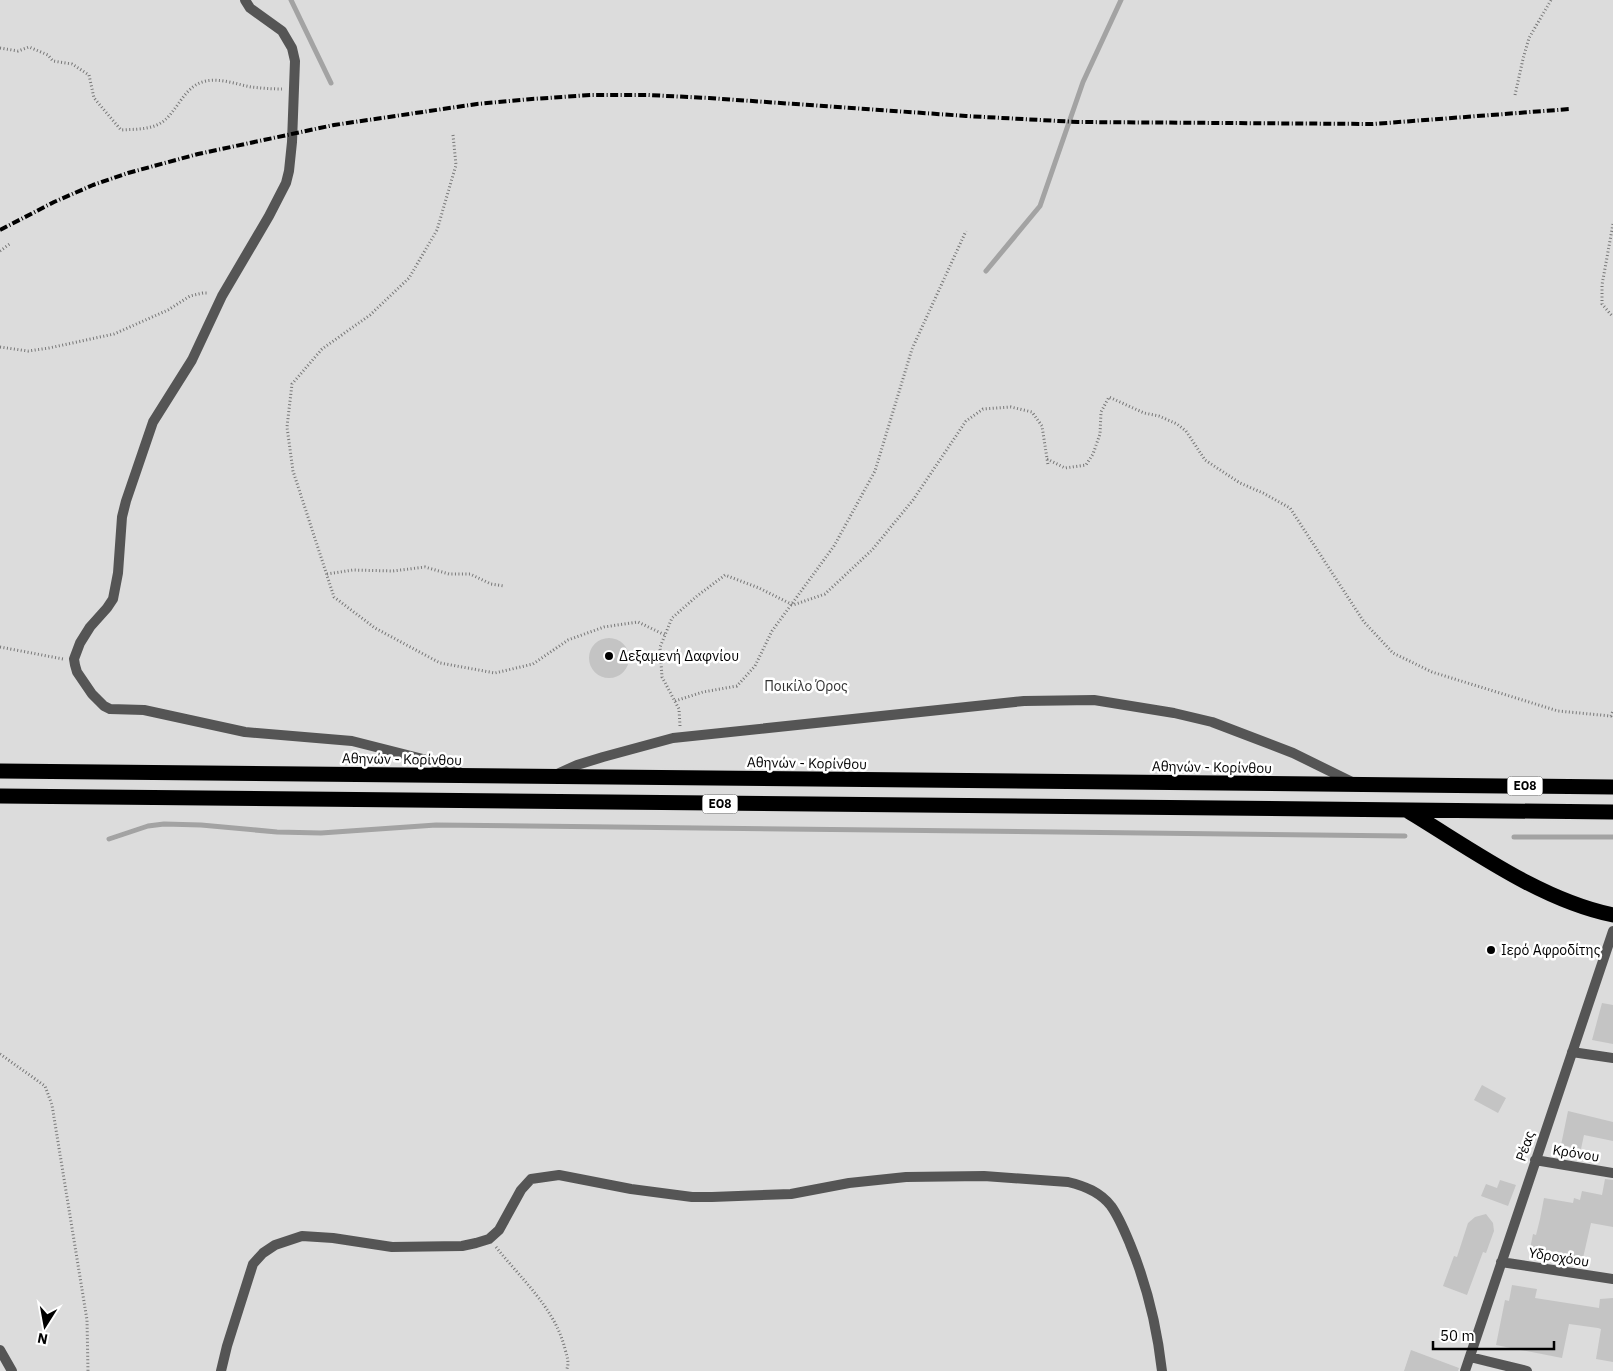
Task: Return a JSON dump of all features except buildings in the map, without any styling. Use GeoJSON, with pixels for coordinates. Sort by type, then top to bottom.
{"type":"FeatureCollection","features":[{"type":"Feature","properties":{"kind":"highway","name":"Αθηνών - Κορίνθου"},"geometry":{"type":"LineString","coordinates":[[0,771],[1613,787]]}},
{"type":"Feature","properties":{"kind":"highway","name":"ΕΟ8"},"geometry":{"type":"LineString","coordinates":[[0,796],[1613,812]]}},
{"type":"Feature","properties":{"kind":"highway"},"geometry":{"type":"LineString","coordinates":[[1406,810],[1517,876],[1575,904],[1613,915]]}},
{"type":"Feature","properties":{"kind":"street"},"geometry":{"type":"LineString","coordinates":[[245,0],[250,8],[282,32],[292,48],[295,61],[289,171],[286,183],[222,296],[192,360],[150,429],[122,517],[118,573],[113,599],[90,627],[80,643],[74,659],[77,672],[92,694],[104,706],[110,709],[144,710],[245,732],[352,741],[423,759],[471,776]]}},
{"type":"Feature","properties":{"kind":"street"},"geometry":{"type":"LineString","coordinates":[[552,777],[577,765],[680,737],[1024,701],[1094,700],[1174,713],[1212,722],[1293,753],[1358,785]]}},
{"type":"Feature","properties":{"kind":"street","name":"Ρέας"},"geometry":{"type":"LineString","coordinates":[[1465,1371],[1613,931]]}},
{"type":"Feature","properties":{"kind":"street"},"geometry":{"type":"LineString","coordinates":[[1572,1052],[1613,1058]]}},
{"type":"Feature","properties":{"kind":"street","name":"Κρόνου"},"geometry":{"type":"LineString","coordinates":[[1535,1160],[1613,1173]]}},
{"type":"Feature","properties":{"kind":"street"},"geometry":{"type":"LineString","coordinates":[[221,1371],[253,1264],[275,1244],[302,1236],[333,1238],[392,1247],[462,1246],[489,1239],[503,1225],[525,1184],[531,1179],[541,1176],[568,1176],[630,1189],[692,1197],[791,1194],[849,1183],[906,1177],[984,1176],[1068,1182],[1091,1189],[1111,1207],[1125,1232],[1148,1294],[1162,1371]]}},
{"type":"Feature","properties":{"kind":"street","name":"Υδροχόου"},"geometry":{"type":"LineString","coordinates":[[1501,1262],[1613,1279]]}},
{"type":"Feature","properties":{"kind":"street"},"geometry":{"type":"LineString","coordinates":[[0,1350],[12,1371]]}},
{"type":"Feature","properties":{"kind":"street"},"geometry":{"type":"LineString","coordinates":[[1470,1357],[1527,1371]]}},
{"type":"Feature","properties":{"kind":"path"},"geometry":{"type":"LineString","coordinates":[[1516,95],[1522,59],[1529,38],[1551,0]]}},
{"type":"Feature","properties":{"kind":"path"},"geometry":{"type":"LineString","coordinates":[[0,48],[18,52],[29,47],[48,55],[53,61],[72,64],[82,70],[89,75],[94,98],[121,130],[150,128],[160,124],[168,118],[187,92],[196,84],[205,81],[217,80],[259,88],[294,89]]}},
{"type":"Feature","properties":{"kind":"path"},"geometry":{"type":"LineString","coordinates":[[452,135],[456,165],[437,230],[409,278],[370,315],[322,349],[292,384],[287,427],[293,471],[334,597],[376,628],[440,663],[495,673],[532,664],[568,640],[604,627],[638,622],[665,635]]}},
{"type":"Feature","properties":{"kind":"path"},"geometry":{"type":"LineString","coordinates":[[1613,224],[1602,285],[1602,304],[1613,317]]}},
{"type":"Feature","properties":{"kind":"path"},"geometry":{"type":"LineString","coordinates":[[675,701],[703,692],[736,686],[755,666],[772,632],[834,546],[875,471],[912,349],[966,231]]}},
{"type":"Feature","properties":{"kind":"path"},"geometry":{"type":"LineString","coordinates":[[0,251],[11,243]]}},
{"type":"Feature","properties":{"kind":"path"},"geometry":{"type":"LineString","coordinates":[[0,347],[28,350],[98,337],[134,326],[168,310],[190,296],[203,293],[222,296]]}},
{"type":"Feature","properties":{"kind":"path"},"geometry":{"type":"LineString","coordinates":[[1047,459],[1065,468],[1086,465],[1093,454],[1100,434],[1101,412],[1109,397],[1144,413],[1159,416],[1186,431],[1205,460],[1225,474],[1290,508],[1364,622],[1393,653],[1432,672],[1558,711],[1611,716],[1613,711]]}},
{"type":"Feature","properties":{"kind":"path"},"geometry":{"type":"LineString","coordinates":[[680,737],[680,709],[662,677],[660,647],[672,618],[725,575],[759,588],[792,605],[825,594],[872,550],[913,500],[966,420],[983,409],[1011,407],[1032,412],[1042,426],[1048,465]]}},
{"type":"Feature","properties":{"kind":"path"},"geometry":{"type":"LineString","coordinates":[[327,574],[354,570],[393,571],[425,567],[449,574],[470,574],[491,584],[504,586]]}},
{"type":"Feature","properties":{"kind":"path"},"geometry":{"type":"LineString","coordinates":[[0,647],[48,657],[74,659]]}},
{"type":"Feature","properties":{"kind":"path"},"geometry":{"type":"LineString","coordinates":[[0,1054],[45,1086],[52,1105],[87,1320],[88,1371]]}},
{"type":"Feature","properties":{"kind":"path"},"geometry":{"type":"LineString","coordinates":[[489,1239],[528,1282],[561,1332],[569,1365],[566,1371]]}},
{"type":"Feature","properties":{"kind":"green space","name":"Ποικίλο Όρος"},"geometry":{"type":"Polygon","coordinates":[[[0,0],[1613,0],[1613,1371],[0,1371],[0,0]]]}},
{"type":"Feature","properties":{"kind":"waterway"},"geometry":{"type":"LineString","coordinates":[[291,0],[331,83]]}},
{"type":"Feature","properties":{"kind":"waterway"},"geometry":{"type":"LineString","coordinates":[[986,271],[1040,206],[1083,82],[1121,0]]}},
{"type":"Feature","properties":{"kind":"waterway"},"geometry":{"type":"LineString","coordinates":[[109,839],[148,826],[164,824],[201,825],[277,832],[321,833],[436,825],[1405,836]]}},
{"type":"Feature","properties":{"kind":"waterway"},"geometry":{"type":"LineString","coordinates":[[1514,837],[1613,837]]}},
{"type":"Feature","properties":{"kind":"railway"},"geometry":{"type":"LineString","coordinates":[[0,230],[54,202],[93,185],[128,173],[198,154],[334,125],[477,104],[532,99],[591,95],[648,95],[1078,122],[1373,124],[1570,109]]}},
{"type":"Feature","properties":{"kind":"place","name":"Δεξαμενή Δαφνίου"},"geometry":{"type":"Point","coordinates":[609,656]}},
{"type":"Feature","properties":{"kind":"place","name":"Ιερό Αφροδίτης"},"geometry":{"type":"Point","coordinates":[1491,950]}}]}
